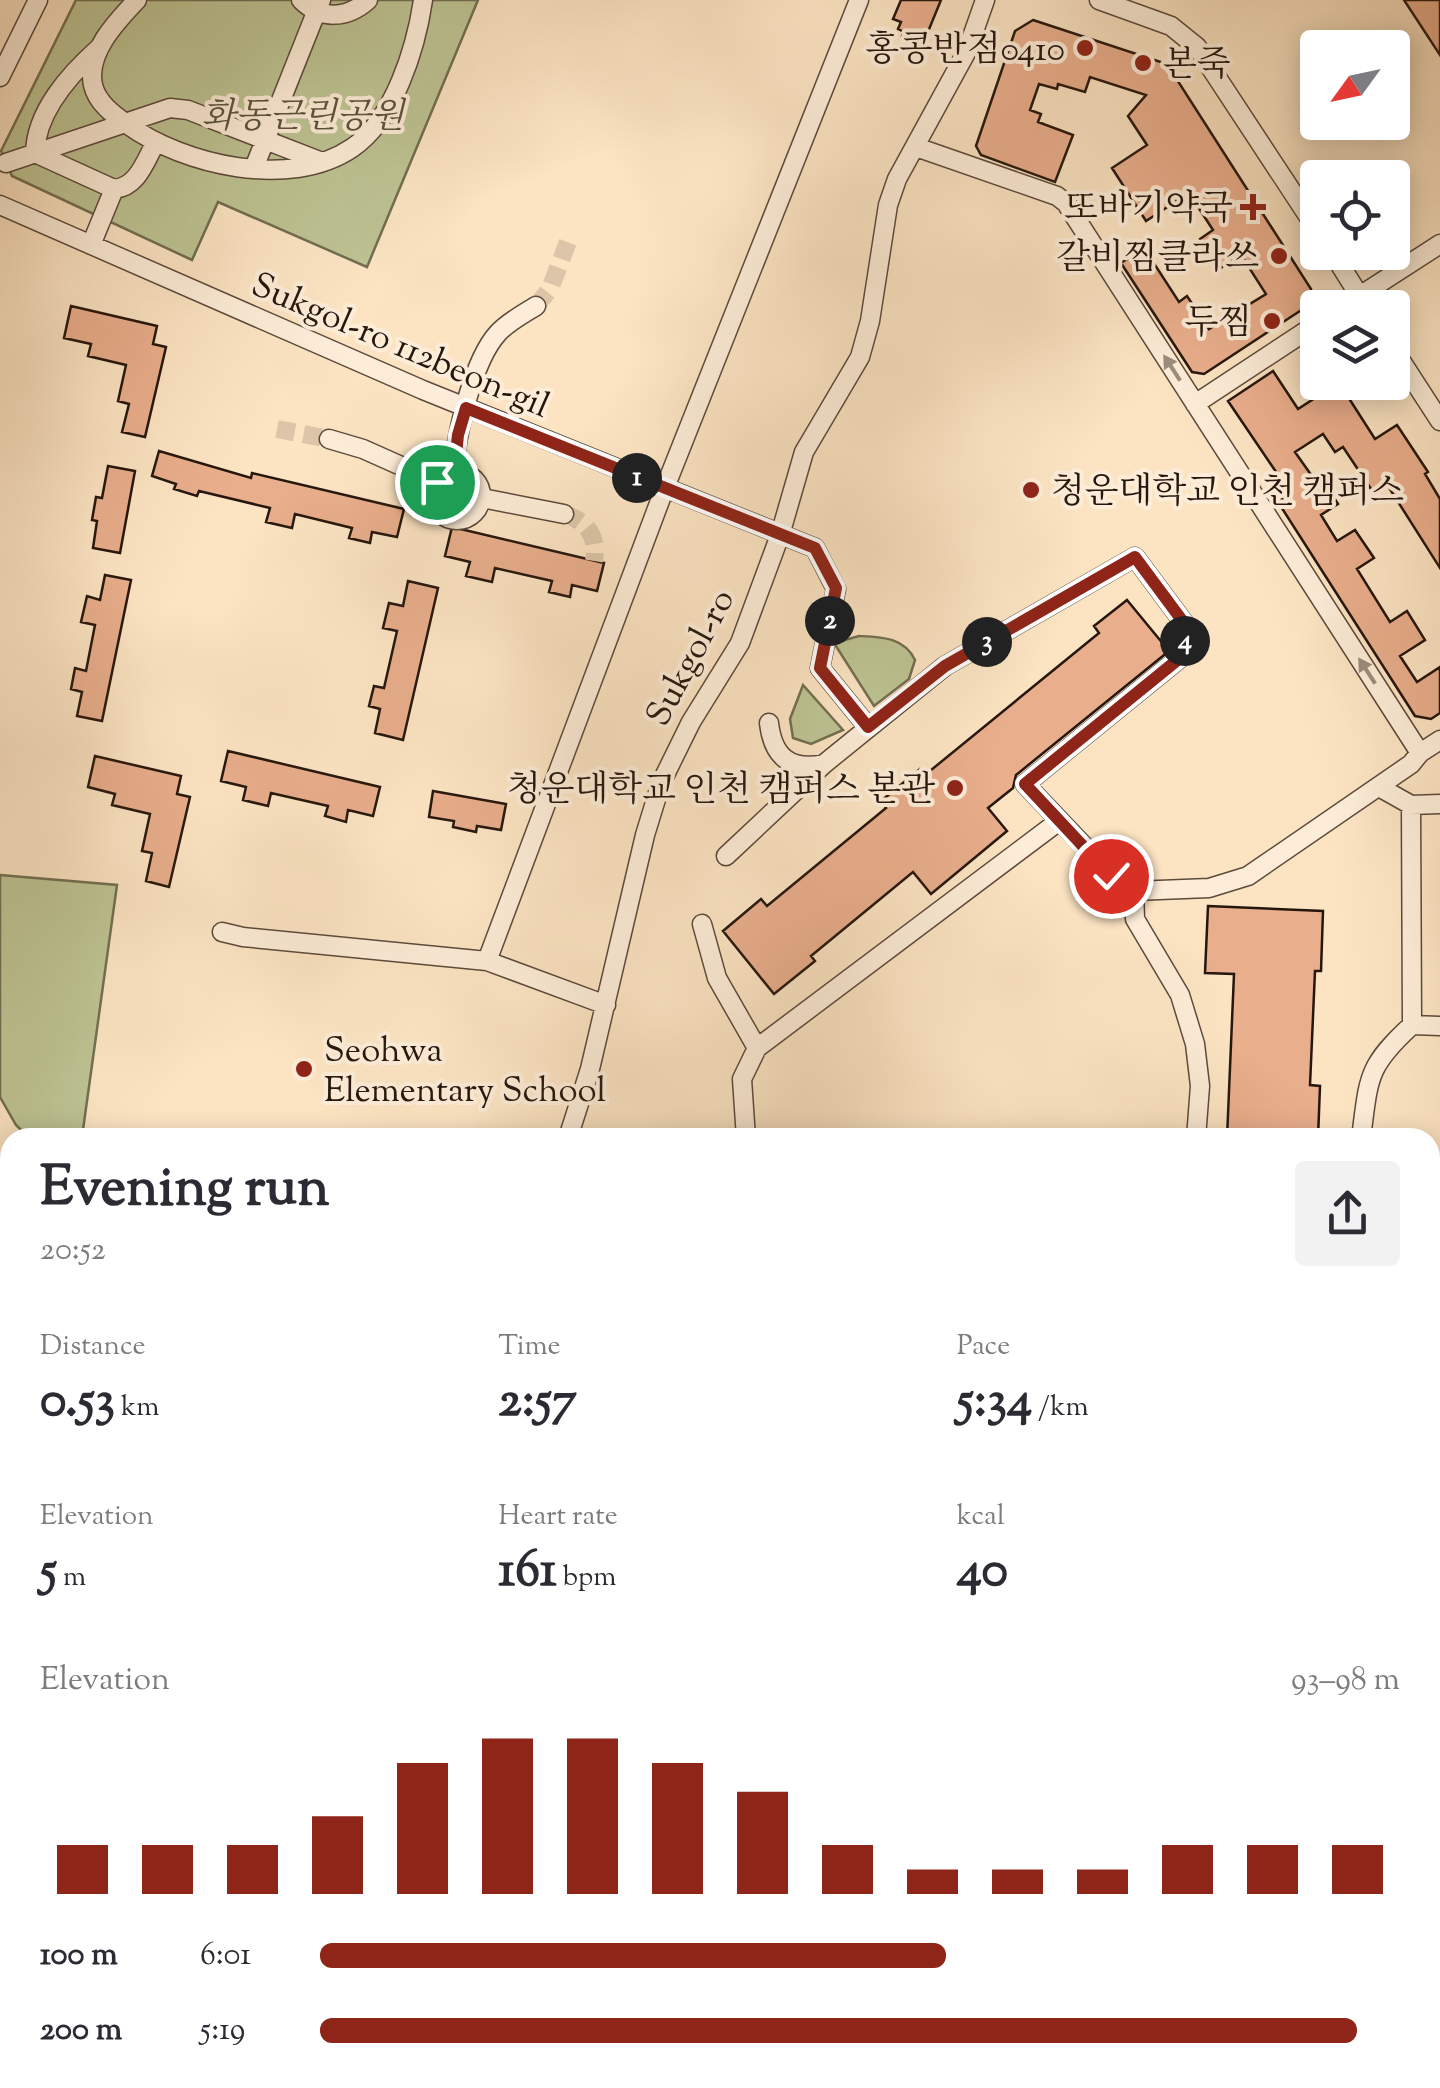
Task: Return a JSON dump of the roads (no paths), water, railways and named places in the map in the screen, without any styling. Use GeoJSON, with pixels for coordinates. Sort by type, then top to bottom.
{"type":"FeatureCollection","features":[{"type":"Feature","properties":{"kind":"street"},"geometry":{"type":"LineString","coordinates":[[0,77],[38,0]]}},
{"type":"Feature","properties":{"kind":"street"},"geometry":{"type":"LineString","coordinates":[[35,153],[40,124],[48,110],[76,70],[138,0]]}},
{"type":"Feature","properties":{"kind":"street"},"geometry":{"type":"LineString","coordinates":[[301,0],[338,16],[368,0]]}},
{"type":"Feature","properties":{"kind":"street"},"geometry":{"type":"LineString","coordinates":[[487,961],[664,490],[859,0]]}},
{"type":"Feature","properties":{"kind":"street","name":"Sukgol-ro"},"geometry":{"type":"LineString","coordinates":[[571,1128],[606,1005],[644,835],[661,783],[691,722],[740,643],[780,535],[804,452],[851,377],[866,339],[888,205],[967,50],[985,0]]}},
{"type":"Feature","properties":{"kind":"street"},"geometry":{"type":"LineString","coordinates":[[1100,0],[1172,26],[1197,47],[1300,204]]}},
{"type":"Feature","properties":{"kind":"street"},"geometry":{"type":"LineString","coordinates":[[101,46],[92,84],[104,105],[156,142],[196,160],[254,168],[323,162],[353,148],[375,124],[406,69],[420,1]]}},
{"type":"Feature","properties":{"kind":"street"},"geometry":{"type":"LineString","coordinates":[[254,168],[319,6]]}},
{"type":"Feature","properties":{"kind":"street"},"geometry":{"type":"LineString","coordinates":[[6,164],[163,109],[179,108],[323,162]]}},
{"type":"Feature","properties":{"kind":"street"},"geometry":{"type":"LineString","coordinates":[[35,153],[114,189],[126,188],[156,142]]}},
{"type":"Feature","properties":{"kind":"street"},"geometry":{"type":"LineString","coordinates":[[916,147],[1062,198],[1420,753]]}},
{"type":"Feature","properties":{"kind":"street"},"geometry":{"type":"LineString","coordinates":[[91,245],[114,189]]}},
{"type":"Feature","properties":{"kind":"street","name":"Sukgol-ro 112beon-gil"},"geometry":{"type":"LineString","coordinates":[[0,204],[466,408],[815,548],[836,588],[820,668],[868,727]]}},
{"type":"Feature","properties":{"kind":"street"},"geometry":{"type":"LineString","coordinates":[[1378,290],[1440,244]]}},
{"type":"Feature","properties":{"kind":"street"},"geometry":{"type":"LineString","coordinates":[[330,439],[446,478],[470,477],[482,498],[480,506],[467,518],[450,518],[436,507],[434,490],[446,478],[466,408],[492,341],[507,325],[536,306]]}},
{"type":"Feature","properties":{"kind":"street"},"geometry":{"type":"LineString","coordinates":[[1195,404],[1300,335]]}},
{"type":"Feature","properties":{"kind":"street"},"geometry":{"type":"LineString","coordinates":[[1410,368],[1432,393],[1440,421]]}},
{"type":"Feature","properties":{"kind":"street"},"geometry":{"type":"LineString","coordinates":[[482,498],[564,514]]}},
{"type":"Feature","properties":{"kind":"street"},"geometry":{"type":"LineString","coordinates":[[726,856],[824,764],[945,666],[1135,557],[1184,623],[1186,653],[1025,784],[1111,876],[1134,891],[1209,888],[1248,876],[1412,764],[1420,753],[1440,740]]}},
{"type":"Feature","properties":{"kind":"street"},"geometry":{"type":"LineString","coordinates":[[769,723],[775,750],[784,760],[796,766],[824,764]]}},
{"type":"Feature","properties":{"kind":"street"},"geometry":{"type":"LineString","coordinates":[[1378,787],[1411,805],[1440,804]]}},
{"type":"Feature","properties":{"kind":"street"},"geometry":{"type":"LineString","coordinates":[[1411,805],[1412,1026]]}},
{"type":"Feature","properties":{"kind":"street"},"geometry":{"type":"LineString","coordinates":[[745,1128],[742,1079],[757,1048],[1059,821]]}},
{"type":"Feature","properties":{"kind":"street"},"geometry":{"type":"LineString","coordinates":[[1134,891],[1135,919],[1180,995],[1195,1044],[1200,1086],[1197,1128]]}},
{"type":"Feature","properties":{"kind":"street"},"geometry":{"type":"LineString","coordinates":[[702,924],[718,978],[757,1048]]}},
{"type":"Feature","properties":{"kind":"street"},"geometry":{"type":"LineString","coordinates":[[222,932],[487,961],[606,1005]]}},
{"type":"Feature","properties":{"kind":"street"},"geometry":{"type":"LineString","coordinates":[[1362,1128],[1370,1075],[1388,1047],[1412,1026],[1440,1026]]}},
{"type":"Feature","properties":{"kind":"tunnel"},"geometry":{"type":"LineString","coordinates":[[536,306],[550,289],[571,234]]}},
{"type":"Feature","properties":{"kind":"tunnel"},"geometry":{"type":"LineString","coordinates":[[277,429],[329,439]]}},
{"type":"Feature","properties":{"kind":"tunnel"},"geometry":{"type":"LineString","coordinates":[[564,514],[589,531],[594,561]]}},
{"type":"Feature","properties":{"kind":"place","name":"홍콩반점0410"},"geometry":{"type":"Point","coordinates":[1085,48]}},
{"type":"Feature","properties":{"kind":"place","name":"본죽"},"geometry":{"type":"Point","coordinates":[1143,63]}},
{"type":"Feature","properties":{"kind":"place","name":"또바기약국"},"geometry":{"type":"Point","coordinates":[1253,207]}},
{"type":"Feature","properties":{"kind":"place","name":"갈비찜클라쓰"},"geometry":{"type":"Point","coordinates":[1279,256]}},
{"type":"Feature","properties":{"kind":"place","name":"두찜"},"geometry":{"type":"Point","coordinates":[1272,321]}},
{"type":"Feature","properties":{"kind":"place","name":"청운대학교 인천 캠퍼스"},"geometry":{"type":"Point","coordinates":[1031,490]}},
{"type":"Feature","properties":{"kind":"place","name":"청운대학교 인천 캠퍼스 본관"},"geometry":{"type":"Point","coordinates":[955,788]}},
{"type":"Feature","properties":{"kind":"place","name":"Seohwa Elementary School"},"geometry":{"type":"Point","coordinates":[304,1069]}},
{"type":"Feature","properties":{"kind":"park label","name":"화동근린공원"},"geometry":{"type":"Point","coordinates":[303,115]}}]}
